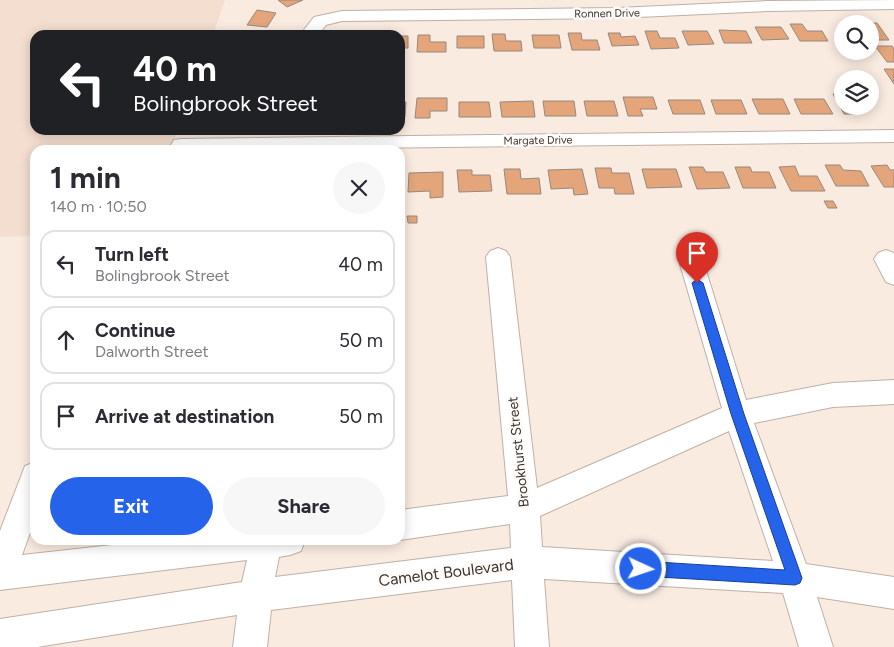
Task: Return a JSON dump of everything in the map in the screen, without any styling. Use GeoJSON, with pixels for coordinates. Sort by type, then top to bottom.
{"type":"FeatureCollection","features":[{"type":"Feature","properties":{"kind":"street","name":"Ronnen Drive"},"geometry":{"type":"LineString","coordinates":[[313,30],[320,21],[342,16],[617,13],[768,6],[894,4]]}},
{"type":"Feature","properties":{"kind":"street","name":"Margate Drive"},"geometry":{"type":"LineString","coordinates":[[181,145],[289,137],[894,136]]}},
{"type":"Feature","properties":{"kind":"street","name":"Brookhurst Street"},"geometry":{"type":"LineString","coordinates":[[498,257],[524,508],[532,647]]}},
{"type":"Feature","properties":{"kind":"street"},"geometry":{"type":"LineString","coordinates":[[692,264],[737,414],[795,578],[816,647]]}},
{"type":"Feature","properties":{"kind":"street"},"geometry":{"type":"LineString","coordinates":[[405,524],[524,508],[737,414],[833,395],[894,392]]}},
{"type":"Feature","properties":{"kind":"street"},"geometry":{"type":"LineString","coordinates":[[30,490],[0,574],[241,545]]}},
{"type":"Feature","properties":{"kind":"street"},"geometry":{"type":"LineString","coordinates":[[250,647],[256,596],[273,545]]}},
{"type":"Feature","properties":{"kind":"street","name":"Camelot Boulevard"},"geometry":{"type":"LineString","coordinates":[[0,636],[256,596],[526,562],[795,578],[894,593]]}},
{"type":"Feature","properties":{"kind":"shaded area"},"geometry":{"type":"Polygon","coordinates":[[[0,0],[225,0],[215,30],[30,30],[30,135],[176,135],[173,145],[30,145],[30,236],[0,237],[0,0]]]}},
{"type":"Feature","properties":{"kind":"building"},"geometry":{"type":"Polygon","coordinates":[[[278,0],[303,0],[287,7],[278,0]]]}},
{"type":"Feature","properties":{"kind":"building"},"geometry":{"type":"Polygon","coordinates":[[[257,10],[276,13],[267,27],[247,25],[257,10]]]}},
{"type":"Feature","properties":{"kind":"building"},"geometry":{"type":"Polygon","coordinates":[[[790,24],[802,24],[807,31],[822,31],[828,41],[800,41],[790,24]]]}},
{"type":"Feature","properties":{"kind":"building"},"geometry":{"type":"Polygon","coordinates":[[[879,26],[889,40],[879,40],[879,26]]]}},
{"type":"Feature","properties":{"kind":"building"},"geometry":{"type":"Polygon","coordinates":[[[755,27],[781,27],[789,39],[762,40],[755,27]]]}},
{"type":"Feature","properties":{"kind":"building"},"geometry":{"type":"Polygon","coordinates":[[[719,30],[746,31],[752,43],[724,43],[719,30]]]}},
{"type":"Feature","properties":{"kind":"building"},"geometry":{"type":"Polygon","coordinates":[[[645,31],[657,31],[660,38],[675,38],[679,48],[651,49],[645,31]]]}},
{"type":"Feature","properties":{"kind":"building"},"geometry":{"type":"Polygon","coordinates":[[[682,31],[707,31],[714,44],[688,45],[682,31]]]}},
{"type":"Feature","properties":{"kind":"building"},"geometry":{"type":"Polygon","coordinates":[[[568,33],[581,33],[582,40],[597,40],[600,50],[572,50],[568,33]]]}},
{"type":"Feature","properties":{"kind":"building"},"geometry":{"type":"Polygon","coordinates":[[[608,33],[620,33],[621,37],[635,36],[639,45],[612,46],[608,33]]]}},
{"type":"Feature","properties":{"kind":"building"},"geometry":{"type":"Polygon","coordinates":[[[492,34],[505,34],[506,41],[521,41],[522,51],[494,51],[492,34]]]}},
{"type":"Feature","properties":{"kind":"building"},"geometry":{"type":"Polygon","coordinates":[[[418,35],[430,35],[430,42],[446,42],[446,52],[417,52],[418,35]]]}},
{"type":"Feature","properties":{"kind":"building"},"geometry":{"type":"Polygon","coordinates":[[[532,35],[559,35],[561,48],[534,48],[532,35]]]}},
{"type":"Feature","properties":{"kind":"building"},"geometry":{"type":"Polygon","coordinates":[[[405,36],[408,36],[408,48],[405,48],[405,36]]]}},
{"type":"Feature","properties":{"kind":"building"},"geometry":{"type":"Polygon","coordinates":[[[457,36],[484,36],[484,48],[457,48],[457,36]]]}},
{"type":"Feature","properties":{"kind":"building"},"geometry":{"type":"Polygon","coordinates":[[[879,46],[892,46],[894,49],[894,62],[887,62],[879,51],[879,46]]]}},
{"type":"Feature","properties":{"kind":"building"},"geometry":{"type":"Polygon","coordinates":[[[884,69],[894,69],[894,84],[884,69]]]}},
{"type":"Feature","properties":{"kind":"building"},"geometry":{"type":"Polygon","coordinates":[[[623,97],[653,97],[657,109],[640,109],[643,116],[628,116],[623,97]]]}},
{"type":"Feature","properties":{"kind":"building"},"geometry":{"type":"Polygon","coordinates":[[[417,98],[447,98],[447,111],[430,111],[430,118],[415,118],[417,98]]]}},
{"type":"Feature","properties":{"kind":"building"},"geometry":{"type":"Polygon","coordinates":[[[752,99],[783,99],[790,114],[759,114],[752,99]]]}},
{"type":"Feature","properties":{"kind":"building"},"geometry":{"type":"Polygon","coordinates":[[[794,99],[824,99],[833,114],[801,114],[794,99]]]}},
{"type":"Feature","properties":{"kind":"building"},"geometry":{"type":"Polygon","coordinates":[[[668,100],[700,100],[705,114],[673,114],[668,100]]]}},
{"type":"Feature","properties":{"kind":"building"},"geometry":{"type":"Polygon","coordinates":[[[711,100],[741,100],[747,114],[716,114],[711,100]]]}},
{"type":"Feature","properties":{"kind":"building"},"geometry":{"type":"Polygon","coordinates":[[[533,101],[535,117],[502,117],[500,102],[533,101]]]}},
{"type":"Feature","properties":{"kind":"building"},"geometry":{"type":"Polygon","coordinates":[[[543,101],[574,101],[576,116],[545,116],[543,101]]]}},
{"type":"Feature","properties":{"kind":"building"},"geometry":{"type":"Polygon","coordinates":[[[584,101],[614,101],[618,116],[587,116],[584,101]]]}},
{"type":"Feature","properties":{"kind":"building"},"geometry":{"type":"Polygon","coordinates":[[[459,102],[489,102],[491,117],[459,117],[459,102]]]}},
{"type":"Feature","properties":{"kind":"building"},"geometry":{"type":"Polygon","coordinates":[[[825,165],[840,165],[843,170],[861,171],[869,186],[836,186],[825,165]]]}},
{"type":"Feature","properties":{"kind":"building"},"geometry":{"type":"Polygon","coordinates":[[[887,165],[890,170],[894,170],[894,187],[884,187],[871,166],[887,165]]]}},
{"type":"Feature","properties":{"kind":"building"},"geometry":{"type":"Polygon","coordinates":[[[795,166],[799,176],[817,176],[825,191],[791,191],[779,167],[795,166]]]}},
{"type":"Feature","properties":{"kind":"building"},"geometry":{"type":"Polygon","coordinates":[[[689,167],[703,167],[706,172],[723,172],[730,188],[697,189],[689,167]]]}},
{"type":"Feature","properties":{"kind":"building"},"geometry":{"type":"Polygon","coordinates":[[[735,167],[750,167],[752,172],[769,172],[776,188],[743,188],[735,167]]]}},
{"type":"Feature","properties":{"kind":"building"},"geometry":{"type":"Polygon","coordinates":[[[595,168],[611,168],[612,173],[629,173],[634,194],[615,194],[614,188],[599,188],[595,168]]]}},
{"type":"Feature","properties":{"kind":"building"},"geometry":{"type":"Polygon","coordinates":[[[504,169],[520,169],[521,179],[539,178],[541,194],[507,194],[504,169]]]}},
{"type":"Feature","properties":{"kind":"building"},"geometry":{"type":"Polygon","coordinates":[[[582,169],[588,194],[574,195],[573,188],[551,189],[548,170],[582,169]]]}},
{"type":"Feature","properties":{"kind":"building"},"geometry":{"type":"Polygon","coordinates":[[[642,169],[676,169],[682,187],[647,188],[642,169]]]}},
{"type":"Feature","properties":{"kind":"building"},"geometry":{"type":"Polygon","coordinates":[[[457,170],[472,170],[472,175],[490,175],[492,191],[459,192],[457,170]]]}},
{"type":"Feature","properties":{"kind":"building"},"geometry":{"type":"Polygon","coordinates":[[[443,172],[443,197],[430,198],[430,191],[408,192],[409,173],[443,172]]]}},
{"type":"Feature","properties":{"kind":"building"},"geometry":{"type":"Polygon","coordinates":[[[824,201],[833,201],[837,208],[828,208],[824,201]]]}},
{"type":"Feature","properties":{"kind":"building"},"geometry":{"type":"Polygon","coordinates":[[[407,216],[417,216],[417,223],[408,223],[407,216]]]}},
{"type":"Feature","properties":{"kind":"route"},"geometry":{"type":"LineString","coordinates":[[641,569],[795,578],[737,414],[697,283]]}}]}
